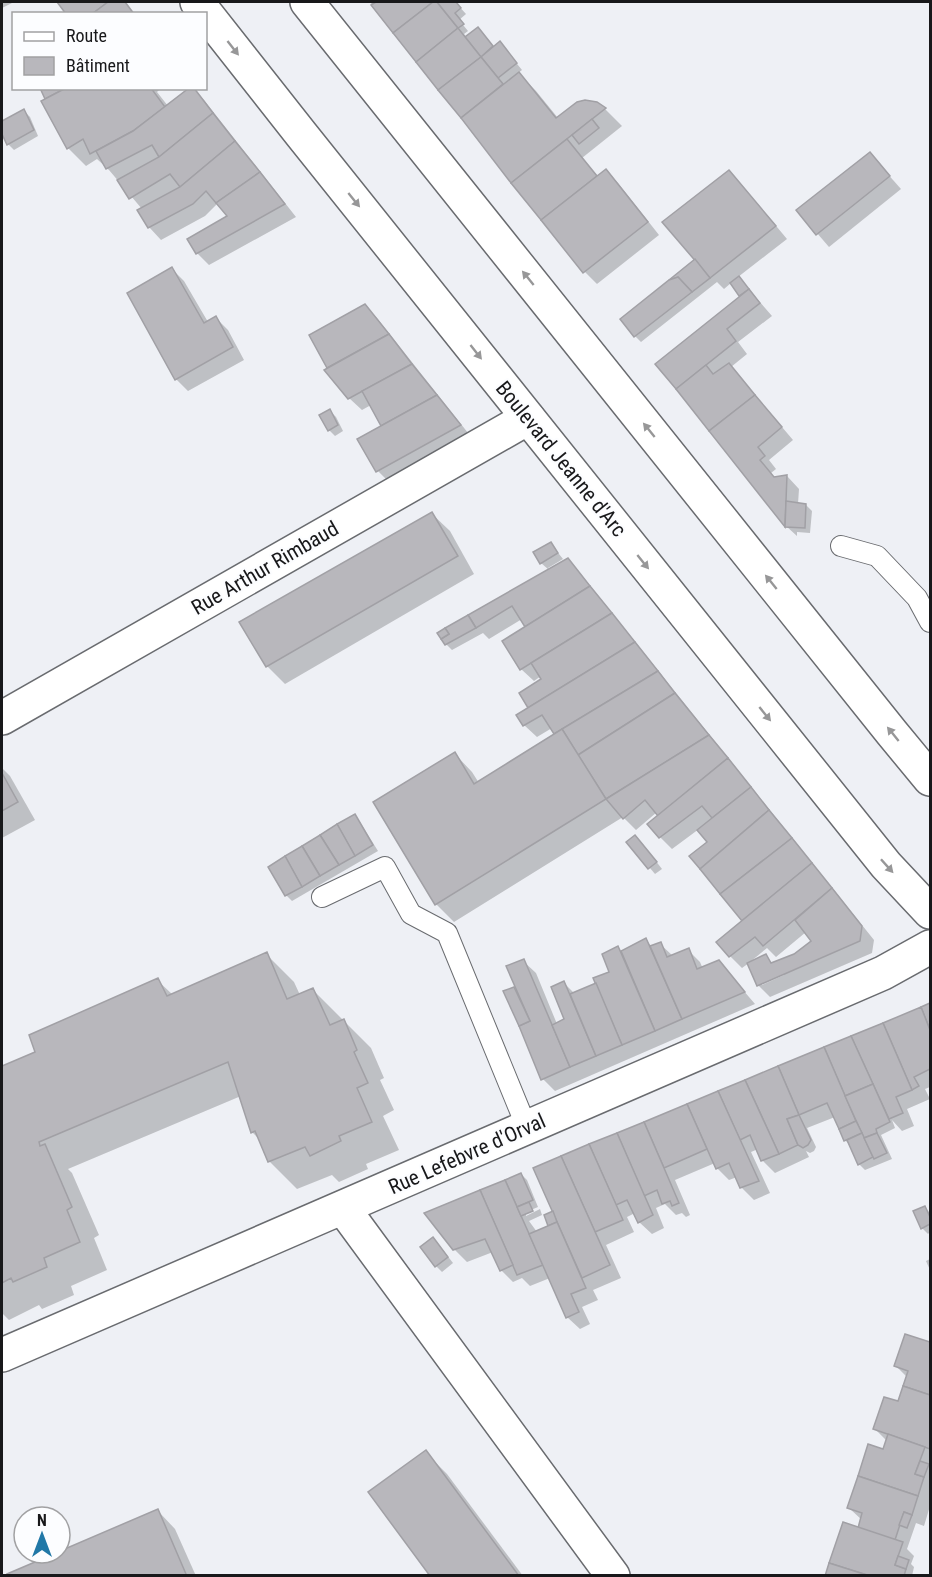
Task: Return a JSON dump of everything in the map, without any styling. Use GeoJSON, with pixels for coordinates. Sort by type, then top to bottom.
{"type":"FeatureCollection","features":[{"type":"Feature","properties":{"kind":"main road"},"geometry":{"type":"LineString","coordinates":[[307,2],[930,779]]}},
{"type":"Feature","properties":{"kind":"main road","name":"Boulevard Jeanne d'Arc"},"geometry":{"type":"LineString","coordinates":[[207,15],[886,865],[930,912]]}},
{"type":"Feature","properties":{"kind":"main road","name":"Rue Arthur Rimbaud"},"geometry":{"type":"LineString","coordinates":[[2,718],[528,418]]}},
{"type":"Feature","properties":{"kind":"main road","name":"Rue Lefebvre d'Orval"},"geometry":{"type":"LineString","coordinates":[[2,1355],[883,973],[930,947]]}},
{"type":"Feature","properties":{"kind":"main road"},"geometry":{"type":"LineString","coordinates":[[343,1208],[613,1575]]}},
{"type":"Feature","properties":{"kind":"lane"},"geometry":{"type":"LineString","coordinates":[[841,546],[877,556],[916,598],[930,622]]}},
{"type":"Feature","properties":{"kind":"lane"},"geometry":{"type":"LineString","coordinates":[[322,897],[385,867],[411,914],[447,933],[527,1128]]}},
{"type":"Feature","properties":{"kind":"building"},"geometry":{"type":"Polygon","coordinates":[[[57,2],[108,2],[95,12],[64,12],[57,2]]]}},
{"type":"Feature","properties":{"kind":"building"},"geometry":{"type":"Polygon","coordinates":[[[108,2],[125,2],[132,12],[95,12],[108,2]]]}},
{"type":"Feature","properties":{"kind":"building"},"geometry":{"type":"Polygon","coordinates":[[[376,2],[433,2],[393,33],[371,5],[376,2]]]}},
{"type":"Feature","properties":{"kind":"building"},"geometry":{"type":"Polygon","coordinates":[[[433,2],[437,2],[458,28],[416,62],[393,33],[433,2]]]}},
{"type":"Feature","properties":{"kind":"building"},"geometry":{"type":"Polygon","coordinates":[[[437,2],[456,2],[461,8],[455,13],[464,24],[458,28],[437,2]]]}},
{"type":"Feature","properties":{"kind":"building"},"geometry":{"type":"Polygon","coordinates":[[[478,27],[493,46],[481,57],[465,37],[478,27]]]}},
{"type":"Feature","properties":{"kind":"building"},"geometry":{"type":"Polygon","coordinates":[[[458,28],[481,57],[438,90],[416,62],[458,28]]]}},
{"type":"Feature","properties":{"kind":"building"},"geometry":{"type":"Polygon","coordinates":[[[500,41],[517,63],[498,78],[481,57],[500,41]]]}},
{"type":"Feature","properties":{"kind":"building"},"geometry":{"type":"Polygon","coordinates":[[[481,57],[503,84],[461,118],[438,90],[481,57]]]}},
{"type":"Feature","properties":{"kind":"building"},"geometry":{"type":"Polygon","coordinates":[[[519,72],[556,118],[577,102],[585,100],[597,102],[606,108],[511,183],[461,118],[519,72]]]}},
{"type":"Feature","properties":{"kind":"building"},"geometry":{"type":"Polygon","coordinates":[[[41,90],[62,90],[45,99],[41,90]]]}},
{"type":"Feature","properties":{"kind":"building"},"geometry":{"type":"Polygon","coordinates":[[[62,90],[152,90],[165,107],[133,131],[90,154],[83,139],[67,149],[41,101],[62,90]]]}},
{"type":"Feature","properties":{"kind":"building"},"geometry":{"type":"Polygon","coordinates":[[[186,90],[196,90],[213,113],[159,157],[152,145],[106,169],[96,151],[133,131],[186,90]]]}},
{"type":"Feature","properties":{"kind":"building"},"geometry":{"type":"Polygon","coordinates":[[[24,109],[34,130],[7,145],[2,134],[2,121],[24,109]]]}},
{"type":"Feature","properties":{"kind":"building"},"geometry":{"type":"Polygon","coordinates":[[[213,113],[235,141],[180,187],[170,174],[129,199],[117,180],[159,157],[213,113]]]}},
{"type":"Feature","properties":{"kind":"building"},"geometry":{"type":"Polygon","coordinates":[[[592,119],[599,128],[579,144],[572,135],[592,119]]]}},
{"type":"Feature","properties":{"kind":"building"},"geometry":{"type":"Polygon","coordinates":[[[567,139],[597,176],[541,220],[511,183],[567,139]]]}},
{"type":"Feature","properties":{"kind":"building"},"geometry":{"type":"Polygon","coordinates":[[[235,141],[260,172],[216,203],[206,191],[193,204],[148,228],[137,210],[180,187],[235,141]]]}},
{"type":"Feature","properties":{"kind":"building"},"geometry":{"type":"Polygon","coordinates":[[[870,152],[890,176],[816,235],[796,210],[870,152]]]}},
{"type":"Feature","properties":{"kind":"building"},"geometry":{"type":"Polygon","coordinates":[[[606,169],[648,222],[583,273],[541,220],[606,169]]]}},
{"type":"Feature","properties":{"kind":"building"},"geometry":{"type":"Polygon","coordinates":[[[729,170],[776,226],[710,278],[662,222],[729,170]]]}},
{"type":"Feature","properties":{"kind":"building"},"geometry":{"type":"Polygon","coordinates":[[[260,172],[285,204],[196,254],[187,239],[227,216],[216,203],[260,172]]]}},
{"type":"Feature","properties":{"kind":"building"},"geometry":{"type":"Polygon","coordinates":[[[695,259],[710,278],[692,292],[678,277],[669,280],[695,259]]]}},
{"type":"Feature","properties":{"kind":"building"},"geometry":{"type":"Polygon","coordinates":[[[172,267],[204,323],[216,316],[233,347],[175,380],[127,293],[172,267]]]}},
{"type":"Feature","properties":{"kind":"building"},"geometry":{"type":"Polygon","coordinates":[[[739,276],[749,289],[739,296],[730,283],[739,276]]]}},
{"type":"Feature","properties":{"kind":"building"},"geometry":{"type":"Polygon","coordinates":[[[678,277],[692,292],[634,337],[620,319],[669,280],[678,277]]]}},
{"type":"Feature","properties":{"kind":"building"},"geometry":{"type":"Polygon","coordinates":[[[749,289],[760,303],[727,329],[736,341],[676,389],[655,364],[749,289]]]}},
{"type":"Feature","properties":{"kind":"building"},"geometry":{"type":"Polygon","coordinates":[[[365,304],[389,334],[327,368],[309,335],[365,304]]]}},
{"type":"Feature","properties":{"kind":"building"},"geometry":{"type":"Polygon","coordinates":[[[389,334],[412,364],[348,399],[324,370],[389,334]]]}},
{"type":"Feature","properties":{"kind":"building"},"geometry":{"type":"Polygon","coordinates":[[[729,363],[755,395],[709,431],[676,389],[706,365],[713,374],[729,363]]]}},
{"type":"Feature","properties":{"kind":"building"},"geometry":{"type":"Polygon","coordinates":[[[412,364],[437,395],[381,426],[362,391],[412,364]]]}},
{"type":"Feature","properties":{"kind":"building"},"geometry":{"type":"Polygon","coordinates":[[[437,395],[461,425],[376,472],[357,439],[437,395]]]}},
{"type":"Feature","properties":{"kind":"building"},"geometry":{"type":"Polygon","coordinates":[[[755,395],[782,427],[758,447],[765,456],[760,460],[774,477],[787,475],[785,527],[709,431],[755,395]]]}},
{"type":"Feature","properties":{"kind":"building"},"geometry":{"type":"Polygon","coordinates":[[[330,409],[338,425],[328,431],[319,415],[330,409]]]}},
{"type":"Feature","properties":{"kind":"building"},"geometry":{"type":"Polygon","coordinates":[[[786,501],[806,504],[805,528],[785,527],[786,501]]]}},
{"type":"Feature","properties":{"kind":"building"},"geometry":{"type":"Polygon","coordinates":[[[432,512],[458,556],[266,667],[239,622],[432,512]]]}},
{"type":"Feature","properties":{"kind":"building"},"geometry":{"type":"Polygon","coordinates":[[[551,542],[558,553],[540,564],[533,552],[551,542]]]}},
{"type":"Feature","properties":{"kind":"building"},"geometry":{"type":"Polygon","coordinates":[[[568,558],[590,586],[525,627],[512,606],[476,628],[468,615],[568,558]]]}},
{"type":"Feature","properties":{"kind":"building"},"geometry":{"type":"Polygon","coordinates":[[[590,586],[612,613],[520,670],[502,641],[590,586]]]}},
{"type":"Feature","properties":{"kind":"building"},"geometry":{"type":"Polygon","coordinates":[[[612,613],[635,642],[528,708],[519,693],[541,679],[531,663],[612,613]]]}},
{"type":"Feature","properties":{"kind":"building"},"geometry":{"type":"Polygon","coordinates":[[[468,615],[476,628],[445,645],[441,639],[449,634],[445,628],[468,615]]]}},
{"type":"Feature","properties":{"kind":"building"},"geometry":{"type":"Polygon","coordinates":[[[445,628],[449,634],[441,639],[437,633],[445,628]]]}},
{"type":"Feature","properties":{"kind":"building"},"geometry":{"type":"Polygon","coordinates":[[[635,642],[658,671],[554,734],[542,715],[523,726],[516,715],[635,642]]]}},
{"type":"Feature","properties":{"kind":"building"},"geometry":{"type":"Polygon","coordinates":[[[658,671],[675,693],[578,755],[562,729],[658,671]]]}},
{"type":"Feature","properties":{"kind":"building"},"geometry":{"type":"Polygon","coordinates":[[[675,693],[709,735],[606,799],[578,755],[675,693]]]}},
{"type":"Feature","properties":{"kind":"building"},"geometry":{"type":"Polygon","coordinates":[[[562,729],[606,799],[435,905],[373,802],[455,752],[474,784],[562,729]]]}},
{"type":"Feature","properties":{"kind":"building"},"geometry":{"type":"Polygon","coordinates":[[[709,735],[728,758],[658,816],[645,800],[623,819],[606,799],[709,735]]]}},
{"type":"Feature","properties":{"kind":"building"},"geometry":{"type":"Polygon","coordinates":[[[728,758],[751,787],[712,818],[702,806],[659,838],[647,824],[728,758]]]}},
{"type":"Feature","properties":{"kind":"building"},"geometry":{"type":"Polygon","coordinates":[[[2,773],[18,802],[2,811],[2,773]]]}},
{"type":"Feature","properties":{"kind":"building"},"geometry":{"type":"Polygon","coordinates":[[[751,787],[769,810],[700,869],[689,856],[707,842],[697,830],[751,787]]]}},
{"type":"Feature","properties":{"kind":"building"},"geometry":{"type":"Polygon","coordinates":[[[769,810],[792,838],[720,894],[700,869],[769,810]]]}},
{"type":"Feature","properties":{"kind":"building"},"geometry":{"type":"Polygon","coordinates":[[[355,814],[373,845],[355,856],[337,824],[355,814]]]}},
{"type":"Feature","properties":{"kind":"building"},"geometry":{"type":"Polygon","coordinates":[[[337,824],[355,856],[339,865],[320,835],[337,824]]]}},
{"type":"Feature","properties":{"kind":"building"},"geometry":{"type":"Polygon","coordinates":[[[320,835],[339,865],[320,876],[302,846],[320,835]]]}},
{"type":"Feature","properties":{"kind":"building"},"geometry":{"type":"Polygon","coordinates":[[[635,835],[657,862],[648,869],[626,842],[635,835]]]}},
{"type":"Feature","properties":{"kind":"building"},"geometry":{"type":"Polygon","coordinates":[[[792,838],[812,863],[742,921],[720,894],[792,838]]]}},
{"type":"Feature","properties":{"kind":"building"},"geometry":{"type":"Polygon","coordinates":[[[302,846],[320,876],[302,887],[285,856],[302,846]]]}},
{"type":"Feature","properties":{"kind":"building"},"geometry":{"type":"Polygon","coordinates":[[[285,856],[302,887],[285,896],[268,867],[285,856]]]}},
{"type":"Feature","properties":{"kind":"building"},"geometry":{"type":"Polygon","coordinates":[[[812,863],[832,888],[763,946],[755,937],[729,957],[716,942],[812,863]]]}},
{"type":"Feature","properties":{"kind":"building"},"geometry":{"type":"Polygon","coordinates":[[[832,888],[862,926],[860,941],[757,986],[747,963],[766,954],[771,963],[794,954],[811,941],[795,920],[832,888]]]}},
{"type":"Feature","properties":{"kind":"building"},"geometry":{"type":"Polygon","coordinates":[[[646,938],[682,1019],[655,1031],[621,951],[646,938]]]}},
{"type":"Feature","properties":{"kind":"building"},"geometry":{"type":"Polygon","coordinates":[[[661,942],[667,957],[689,948],[697,969],[719,960],[745,992],[682,1019],[650,946],[661,942]]]}},
{"type":"Feature","properties":{"kind":"building"},"geometry":{"type":"Polygon","coordinates":[[[618,946],[655,1031],[622,1045],[593,978],[609,972],[602,954],[618,946]]]}},
{"type":"Feature","properties":{"kind":"building"},"geometry":{"type":"Polygon","coordinates":[[[267,952],[287,999],[313,988],[330,1025],[344,1019],[357,1050],[354,1052],[368,1083],[357,1088],[372,1122],[339,1136],[341,1141],[310,1156],[305,1147],[268,1162],[255,1131],[251,1133],[228,1062],[39,1142],[40,1146],[45,1144],[72,1207],[67,1210],[80,1242],[44,1258],[47,1267],[13,1282],[11,1278],[2,1283],[2,1066],[35,1052],[29,1035],[158,978],[167,996],[267,952]]]}},
{"type":"Feature","properties":{"kind":"building"},"geometry":{"type":"Polygon","coordinates":[[[524,959],[570,1067],[541,1080],[519,1026],[530,1021],[506,966],[524,959]]]}},
{"type":"Feature","properties":{"kind":"building"},"geometry":{"type":"Polygon","coordinates":[[[564,981],[596,1056],[570,1067],[552,1025],[564,1019],[551,987],[564,981]]]}},
{"type":"Feature","properties":{"kind":"building"},"geometry":{"type":"Polygon","coordinates":[[[596,983],[622,1045],[596,1056],[570,994],[596,983]]]}},
{"type":"Feature","properties":{"kind":"building"},"geometry":{"type":"Polygon","coordinates":[[[514,987],[530,1021],[519,1026],[503,991],[514,987]]]}},
{"type":"Feature","properties":{"kind":"building"},"geometry":{"type":"Polygon","coordinates":[[[930,1003],[930,1030],[921,1007],[930,1003]]]}},
{"type":"Feature","properties":{"kind":"building"},"geometry":{"type":"Polygon","coordinates":[[[921,1007],[930,1030],[930,1069],[914,1077],[919,1086],[912,1090],[883,1023],[921,1007]]]}},
{"type":"Feature","properties":{"kind":"building"},"geometry":{"type":"Polygon","coordinates":[[[883,1023],[912,1090],[896,1097],[903,1113],[889,1119],[851,1036],[883,1023]]]}},
{"type":"Feature","properties":{"kind":"building"},"geometry":{"type":"Polygon","coordinates":[[[851,1036],[873,1084],[845,1096],[824,1047],[851,1036]]]}},
{"type":"Feature","properties":{"kind":"building"},"geometry":{"type":"Polygon","coordinates":[[[824,1047],[856,1121],[839,1129],[827,1103],[799,1115],[778,1066],[824,1047]]]}},
{"type":"Feature","properties":{"kind":"building"},"geometry":{"type":"Polygon","coordinates":[[[778,1066],[799,1115],[787,1119],[798,1145],[779,1154],[745,1080],[778,1066]]]}},
{"type":"Feature","properties":{"kind":"building"},"geometry":{"type":"Polygon","coordinates":[[[745,1080],[779,1154],[761,1161],[750,1135],[740,1140],[718,1091],[745,1080]]]}},
{"type":"Feature","properties":{"kind":"building"},"geometry":{"type":"Polygon","coordinates":[[[873,1084],[890,1122],[876,1129],[877,1133],[864,1138],[845,1096],[873,1084]]]}},
{"type":"Feature","properties":{"kind":"building"},"geometry":{"type":"Polygon","coordinates":[[[718,1091],[759,1181],[740,1188],[729,1163],[716,1169],[687,1104],[718,1091]]]}},
{"type":"Feature","properties":{"kind":"building"},"geometry":{"type":"Polygon","coordinates":[[[687,1104],[707,1149],[664,1168],[644,1122],[687,1104]]]}},
{"type":"Feature","properties":{"kind":"building"},"geometry":{"type":"Polygon","coordinates":[[[799,1115],[811,1140],[803,1148],[798,1145],[787,1119],[799,1115]]]}},
{"type":"Feature","properties":{"kind":"building"},"geometry":{"type":"Polygon","coordinates":[[[856,1121],[862,1133],[844,1141],[839,1129],[856,1121]]]}},
{"type":"Feature","properties":{"kind":"building"},"geometry":{"type":"Polygon","coordinates":[[[644,1122],[679,1203],[672,1206],[670,1201],[662,1204],[657,1190],[644,1196],[617,1133],[644,1122]]]}},
{"type":"Feature","properties":{"kind":"building"},"geometry":{"type":"Polygon","coordinates":[[[617,1133],[653,1215],[638,1223],[627,1200],[616,1205],[589,1144],[617,1133]]]}},
{"type":"Feature","properties":{"kind":"building"},"geometry":{"type":"Polygon","coordinates":[[[862,1133],[873,1157],[858,1165],[847,1140],[862,1133]]]}},
{"type":"Feature","properties":{"kind":"building"},"geometry":{"type":"Polygon","coordinates":[[[877,1133],[887,1153],[874,1159],[864,1138],[877,1133]]]}},
{"type":"Feature","properties":{"kind":"building"},"geometry":{"type":"Polygon","coordinates":[[[589,1144],[623,1220],[595,1232],[561,1156],[589,1144]]]}},
{"type":"Feature","properties":{"kind":"building"},"geometry":{"type":"Polygon","coordinates":[[[561,1156],[610,1265],[582,1278],[533,1168],[561,1156]]]}},
{"type":"Feature","properties":{"kind":"building"},"geometry":{"type":"Polygon","coordinates":[[[521,1173],[533,1200],[517,1207],[505,1180],[521,1173]]]}},
{"type":"Feature","properties":{"kind":"building"},"geometry":{"type":"Polygon","coordinates":[[[505,1180],[543,1265],[517,1275],[480,1190],[505,1180]]]}},
{"type":"Feature","properties":{"kind":"building"},"geometry":{"type":"Polygon","coordinates":[[[480,1190],[513,1265],[500,1271],[485,1239],[453,1250],[424,1213],[480,1190]]]}},
{"type":"Feature","properties":{"kind":"building"},"geometry":{"type":"Polygon","coordinates":[[[529,1202],[533,1211],[521,1216],[517,1207],[529,1202]]]}},
{"type":"Feature","properties":{"kind":"building"},"geometry":{"type":"Polygon","coordinates":[[[925,1206],[930,1217],[930,1224],[921,1229],[913,1211],[925,1206]]]}},
{"type":"Feature","properties":{"kind":"building"},"geometry":{"type":"Polygon","coordinates":[[[553,1211],[557,1222],[548,1226],[544,1215],[553,1211]]]}},
{"type":"Feature","properties":{"kind":"building"},"geometry":{"type":"Polygon","coordinates":[[[557,1222],[586,1288],[571,1294],[579,1312],[566,1318],[529,1234],[557,1222]]]}},
{"type":"Feature","properties":{"kind":"building"},"geometry":{"type":"Polygon","coordinates":[[[433,1237],[448,1257],[435,1267],[420,1247],[433,1237]]]}},
{"type":"Feature","properties":{"kind":"building"},"geometry":{"type":"Polygon","coordinates":[[[905,1334],[930,1342],[930,1395],[903,1386],[908,1371],[894,1366],[905,1334]]]}},
{"type":"Feature","properties":{"kind":"building"},"geometry":{"type":"Polygon","coordinates":[[[903,1386],[930,1395],[930,1449],[873,1429],[884,1397],[898,1401],[903,1386]]]}},
{"type":"Feature","properties":{"kind":"building"},"geometry":{"type":"Polygon","coordinates":[[[888,1434],[925,1447],[915,1474],[924,1477],[918,1496],[858,1476],[868,1444],[883,1449],[888,1434]]]}},
{"type":"Feature","properties":{"kind":"building"},"geometry":{"type":"Polygon","coordinates":[[[426,1450],[519,1576],[430,1576],[368,1492],[426,1450]]]}},
{"type":"Feature","properties":{"kind":"building"},"geometry":{"type":"Polygon","coordinates":[[[920,1461],[929,1464],[924,1477],[915,1474],[920,1461]]]}},
{"type":"Feature","properties":{"kind":"building"},"geometry":{"type":"Polygon","coordinates":[[[858,1476],[918,1496],[912,1515],[904,1512],[895,1540],[858,1528],[862,1513],[847,1508],[858,1476]]]}},
{"type":"Feature","properties":{"kind":"building"},"geometry":{"type":"Polygon","coordinates":[[[158,1509],[186,1574],[184,1576],[8,1576],[7,1574],[28,1565],[72,1565],[72,1546],[158,1509]]]}},
{"type":"Feature","properties":{"kind":"building"},"geometry":{"type":"Polygon","coordinates":[[[904,1512],[912,1515],[907,1528],[899,1525],[904,1512]]]}},
{"type":"Feature","properties":{"kind":"building"},"geometry":{"type":"Polygon","coordinates":[[[843,1522],[903,1542],[895,1565],[906,1569],[904,1576],[870,1576],[829,1563],[843,1522]]]}},
{"type":"Feature","properties":{"kind":"building"},"geometry":{"type":"Polygon","coordinates":[[[898,1556],[909,1560],[906,1569],[895,1565],[898,1556]]]}},
{"type":"Feature","properties":{"kind":"building"},"geometry":{"type":"Polygon","coordinates":[[[829,1563],[870,1576],[825,1576],[829,1563]]]}}]}
